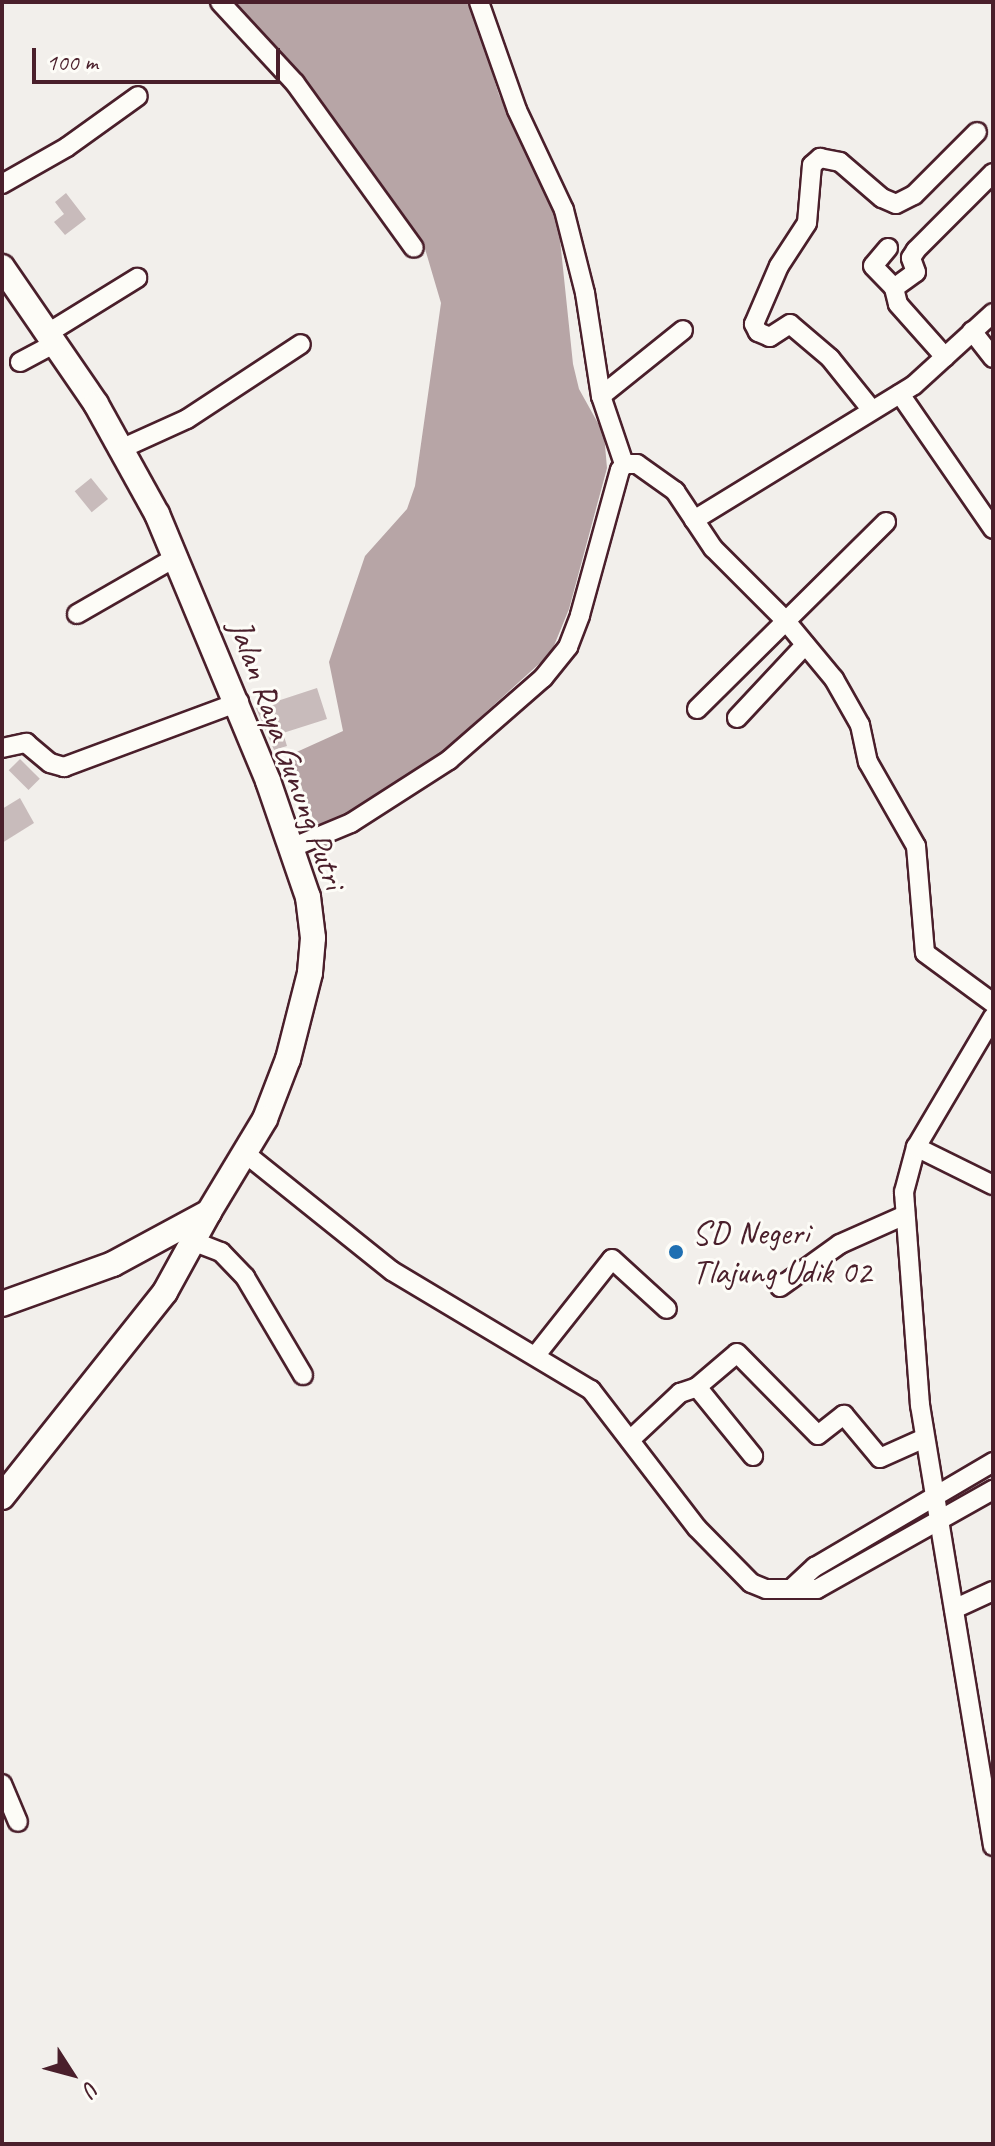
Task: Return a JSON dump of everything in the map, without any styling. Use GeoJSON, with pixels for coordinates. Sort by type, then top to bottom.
{"type":"FeatureCollection","features":[{"type":"Feature","properties":{"kind":"main road","name":"Jalan Raya Gunung Putri"},"geometry":{"type":"LineString","coordinates":[[2,267],[123,448],[176,557],[239,702],[308,897],[310,973],[288,1059],[246,1154],[209,1212],[113,1264],[2,1304]]}},
{"type":"Feature","properties":{"kind":"main road"},"geometry":{"type":"LineString","coordinates":[[2,1497],[165,1292],[209,1212]]}},
{"type":"Feature","properties":{"kind":"street"},"geometry":{"type":"LineString","coordinates":[[220,2],[295,83],[414,248]]}},
{"type":"Feature","properties":{"kind":"street"},"geometry":{"type":"LineString","coordinates":[[291,848],[351,823],[449,760],[543,678],[568,647],[611,494],[624,464],[601,396],[585,293],[564,210],[517,110],[479,2]]}},
{"type":"Feature","properties":{"kind":"street"},"geometry":{"type":"LineString","coordinates":[[2,184],[67,147],[138,96]]}},
{"type":"Feature","properties":{"kind":"street"},"geometry":{"type":"LineString","coordinates":[[871,409],[830,358],[790,324],[770,337],[758,332],[754,324],[779,266],[807,223],[812,165],[820,158],[840,162],[882,198],[896,204],[914,195],[977,132]]}},
{"type":"Feature","properties":{"kind":"street"},"geometry":{"type":"LineString","coordinates":[[894,288],[916,272],[911,258],[916,250],[993,173]]}},
{"type":"Feature","properties":{"kind":"street"},"geometry":{"type":"LineString","coordinates":[[888,248],[873,266],[894,288],[898,304],[945,357]]}},
{"type":"Feature","properties":{"kind":"street"},"geometry":{"type":"LineString","coordinates":[[20,362],[137,278]]}},
{"type":"Feature","properties":{"kind":"street"},"geometry":{"type":"LineString","coordinates":[[694,520],[900,394],[993,313]]}},
{"type":"Feature","properties":{"kind":"street"},"geometry":{"type":"LineString","coordinates":[[601,396],[683,330]]}},
{"type":"Feature","properties":{"kind":"street"},"geometry":{"type":"LineString","coordinates":[[972,331],[993,358]]}},
{"type":"Feature","properties":{"kind":"street"},"geometry":{"type":"LineString","coordinates":[[123,448],[187,419],[301,344]]}},
{"type":"Feature","properties":{"kind":"street"},"geometry":{"type":"LineString","coordinates":[[900,394],[993,529]]}},
{"type":"Feature","properties":{"kind":"street"},"geometry":{"type":"LineString","coordinates":[[624,464],[637,464],[659,475],[728,566],[785,620],[855,713],[868,762],[916,846],[925,953],[993,1003]]}},
{"type":"Feature","properties":{"kind":"street"},"geometry":{"type":"LineString","coordinates":[[697,709],[886,522]]}},
{"type":"Feature","properties":{"kind":"street"},"geometry":{"type":"LineString","coordinates":[[77,614],[176,557]]}},
{"type":"Feature","properties":{"kind":"street"},"geometry":{"type":"LineString","coordinates":[[737,718],[805,645]]}},
{"type":"Feature","properties":{"kind":"street"},"geometry":{"type":"LineString","coordinates":[[2,748],[26,743],[50,763],[64,767],[239,702]]}},
{"type":"Feature","properties":{"kind":"street"},"geometry":{"type":"LineString","coordinates":[[993,1017],[916,1147],[907,1170],[905,1215],[925,1438],[988,1782],[993,1846]]}},
{"type":"Feature","properties":{"kind":"street"},"geometry":{"type":"LineString","coordinates":[[916,1147],[993,1185]]}},
{"type":"Feature","properties":{"kind":"street"},"geometry":{"type":"LineString","coordinates":[[246,1154],[392,1271],[591,1390],[741,1575],[766,1589],[817,1589],[993,1490]]}},
{"type":"Feature","properties":{"kind":"street"},"geometry":{"type":"LineString","coordinates":[[780,1287],[854,1236],[905,1215]]}},
{"type":"Feature","properties":{"kind":"street"},"geometry":{"type":"LineString","coordinates":[[195,1242],[221,1252],[240,1271],[303,1375]]}},
{"type":"Feature","properties":{"kind":"street"},"geometry":{"type":"LineString","coordinates":[[536,1355],[611,1260],[667,1309]]}},
{"type":"Feature","properties":{"kind":"street"},"geometry":{"type":"LineString","coordinates":[[630,1440],[680,1393],[697,1387],[737,1353],[818,1435],[844,1415],[880,1458],[925,1438]]}},
{"type":"Feature","properties":{"kind":"street"},"geometry":{"type":"LineString","coordinates":[[697,1387],[753,1456]]}},
{"type":"Feature","properties":{"kind":"street"},"geometry":{"type":"LineString","coordinates":[[791,1589],[815,1567],[936,1492],[993,1462]]}},
{"type":"Feature","properties":{"kind":"street"},"geometry":{"type":"LineString","coordinates":[[954,1609],[993,1591]]}},
{"type":"Feature","properties":{"kind":"street"},"geometry":{"type":"LineString","coordinates":[[2,1784],[18,1822]]}},
{"type":"Feature","properties":{"kind":"shaded area"},"geometry":{"type":"Polygon","coordinates":[[[230,2],[470,2],[499,95],[557,211],[573,364],[579,389],[604,434],[607,468],[569,609],[551,653],[443,751],[336,824],[317,829],[290,755],[343,731],[329,662],[365,556],[407,509],[415,486],[441,303],[423,242],[375,187],[319,102],[230,2]]]}},
{"type":"Feature","properties":{"kind":"building"},"geometry":{"type":"Polygon","coordinates":[[[66,193],[86,219],[65,235],[54,222],[64,214],[55,202],[66,193]]]}},
{"type":"Feature","properties":{"kind":"building"},"geometry":{"type":"Polygon","coordinates":[[[91,478],[108,499],[92,512],[75,491],[91,478]]]}},
{"type":"Feature","properties":{"kind":"building"},"geometry":{"type":"Polygon","coordinates":[[[317,688],[327,719],[283,733],[287,746],[274,750],[256,708],[317,688]]]}},
{"type":"Feature","properties":{"kind":"building"},"geometry":{"type":"Polygon","coordinates":[[[20,759],[40,779],[28,790],[9,770],[20,759]]]}},
{"type":"Feature","properties":{"kind":"building"},"geometry":{"type":"Polygon","coordinates":[[[20,798],[34,823],[2,843],[2,809],[20,798]]]}},
{"type":"Feature","properties":{"kind":"place","name":"SD Negeri Tlajung Udik 02"},"geometry":{"type":"Point","coordinates":[676,1252]}}]}
